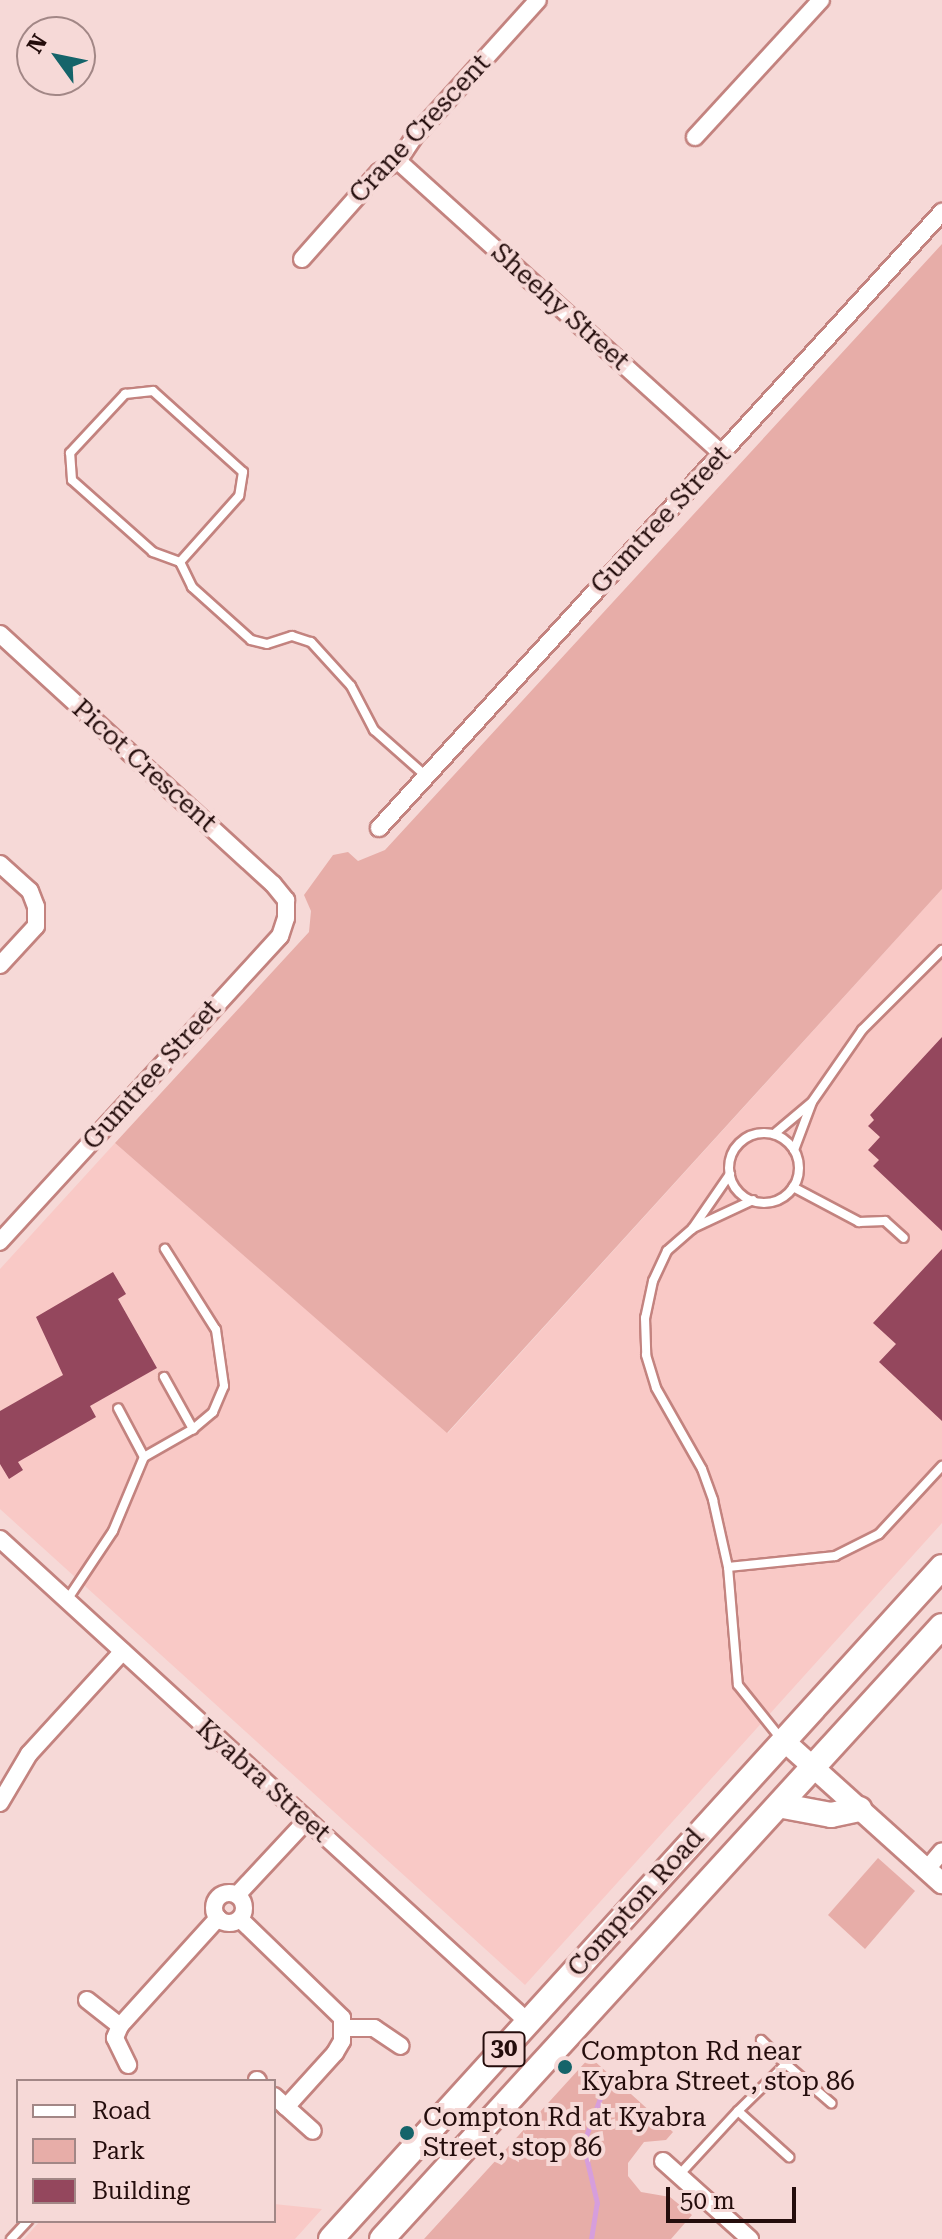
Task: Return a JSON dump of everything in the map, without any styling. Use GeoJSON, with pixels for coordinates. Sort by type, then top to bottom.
{"type":"FeatureCollection","features":[{"type":"Feature","properties":{"kind":"main road","name":"Compton Road"},"geometry":{"type":"LineString","coordinates":[[331,2239],[942,1567]]}},
{"type":"Feature","properties":{"kind":"main road","name":"Compton Road"},"geometry":{"type":"LineString","coordinates":[[382,2239],[783,1806],[942,1626]]}},
{"type":"Feature","properties":{"kind":"main road"},"geometry":{"type":"LineString","coordinates":[[783,1806],[831,1815],[859,1809]]}},
{"type":"Feature","properties":{"kind":"street","name":"Crane Crescent"},"geometry":{"type":"LineString","coordinates":[[302,259],[379,172],[398,161],[538,0]]}},
{"type":"Feature","properties":{"kind":"street"},"geometry":{"type":"LineString","coordinates":[[695,137],[821,0]]}},
{"type":"Feature","properties":{"kind":"street","name":"Sheehy Street"},"geometry":{"type":"LineString","coordinates":[[398,161],[722,454]]}},
{"type":"Feature","properties":{"kind":"street","name":"Gumtree Street"},"geometry":{"type":"LineString","coordinates":[[379,828],[942,212]]}},
{"type":"Feature","properties":{"kind":"street","name":"Picot Crescent"},"geometry":{"type":"LineString","coordinates":[[0,634],[286,900]]}},
{"type":"Feature","properties":{"kind":"street"},"geometry":{"type":"LineString","coordinates":[[0,864],[30,891],[36,907],[36,926],[0,965]]}},
{"type":"Feature","properties":{"kind":"street","name":"Gumtree Street"},"geometry":{"type":"LineString","coordinates":[[0,1242],[280,936],[286,900]]}},
{"type":"Feature","properties":{"kind":"street","name":"Kyabra Street"},"geometry":{"type":"LineString","coordinates":[[0,1539],[528,2022]]}},
{"type":"Feature","properties":{"kind":"street"},"geometry":{"type":"LineString","coordinates":[[0,1803],[29,1754],[123,1651]]}},
{"type":"Feature","properties":{"kind":"street"},"geometry":{"type":"LineString","coordinates":[[783,1740],[934,1876],[942,1851]]}},
{"type":"Feature","properties":{"kind":"street"},"geometry":{"type":"LineString","coordinates":[[128,2065],[115,2038],[120,2026],[218,1918],[218,1899],[237,1895],[307,1820]]}},
{"type":"Feature","properties":{"kind":"street"},"geometry":{"type":"LineString","coordinates":[[218,1918],[231,1923],[240,1919],[244,1907],[237,1895]]}},
{"type":"Feature","properties":{"kind":"street"},"geometry":{"type":"LineString","coordinates":[[240,1919],[338,2009],[345,2028],[335,2053],[280,2101],[313,2131]]}},
{"type":"Feature","properties":{"kind":"street"},"geometry":{"type":"LineString","coordinates":[[87,2000],[120,2026]]}},
{"type":"Feature","properties":{"kind":"street"},"geometry":{"type":"LineString","coordinates":[[345,2028],[374,2028],[401,2046]]}},
{"type":"Feature","properties":{"kind":"street"},"geometry":{"type":"LineString","coordinates":[[663,2161],[750,2239]]}},
{"type":"Feature","properties":{"kind":"lane"},"geometry":{"type":"LineString","coordinates":[[180,562],[239,496],[243,472],[153,391],[125,394],[70,453],[72,480],[153,552],[180,562],[192,587],[251,640],[267,644],[292,636],[311,642],[351,686],[374,730],[426,776]]}},
{"type":"Feature","properties":{"kind":"lane"},"geometry":{"type":"LineString","coordinates":[[794,1150],[812,1102],[862,1030],[942,950]]}},
{"type":"Feature","properties":{"kind":"lane"},"geometry":{"type":"LineString","coordinates":[[783,1740],[738,1685],[728,1567],[702,1469],[656,1388],[646,1355],[645,1318],[653,1281],[667,1251],[692,1229],[730,1174],[732,1155],[743,1140],[774,1134],[812,1102]]}},
{"type":"Feature","properties":{"kind":"lane"},"geometry":{"type":"LineString","coordinates":[[692,1229],[753,1200],[775,1201],[793,1187],[799,1167],[794,1150],[774,1134]]}},
{"type":"Feature","properties":{"kind":"lane"},"geometry":{"type":"LineString","coordinates":[[730,1174],[736,1188],[753,1200]]}},
{"type":"Feature","properties":{"kind":"lane"},"geometry":{"type":"LineString","coordinates":[[793,1187],[859,1222],[885,1221],[904,1238]]}},
{"type":"Feature","properties":{"kind":"lane"},"geometry":{"type":"LineString","coordinates":[[67,1600],[113,1531],[144,1457],[193,1429],[221,1400],[223,1371],[210,1319],[165,1249]]}},
{"type":"Feature","properties":{"kind":"lane"},"geometry":{"type":"LineString","coordinates":[[164,1377],[193,1429]]}},
{"type":"Feature","properties":{"kind":"lane"},"geometry":{"type":"LineString","coordinates":[[118,1408],[144,1457]]}},
{"type":"Feature","properties":{"kind":"lane"},"geometry":{"type":"LineString","coordinates":[[728,1567],[835,1556],[879,1534],[942,1466]]}},
{"type":"Feature","properties":{"kind":"lane"},"geometry":{"type":"LineString","coordinates":[[761,2040],[831,2103]]}},
{"type":"Feature","properties":{"kind":"lane"},"geometry":{"type":"LineString","coordinates":[[678,2175],[786,2064]]}},
{"type":"Feature","properties":{"kind":"lane"},"geometry":{"type":"LineString","coordinates":[[738,2111],[789,2157]]}},
{"type":"Feature","properties":{"kind":"lane"},"geometry":{"type":"LineString","coordinates":[[11,2239],[26,2223]]}},
{"type":"Feature","properties":{"kind":"shaded area"},"geometry":{"type":"Polygon","coordinates":[[[942,889],[942,1523],[525,1985],[0,1509],[0,1269],[115,1143],[448,1433],[942,889]]]}},
{"type":"Feature","properties":{"kind":"shaded area"},"geometry":{"type":"Polygon","coordinates":[[[276,2204],[322,2209],[295,2239],[24,2239],[38,2223],[276,2223],[276,2204]]]}},
{"type":"Feature","properties":{"kind":"green space"},"geometry":{"type":"Polygon","coordinates":[[[942,244],[942,889],[447,1433],[115,1143],[309,932],[311,911],[304,895],[333,855],[348,852],[358,861],[385,850],[942,244]]]}},
{"type":"Feature","properties":{"kind":"green space"},"geometry":{"type":"Polygon","coordinates":[[[878,1858],[915,1891],[865,1949],[828,1915],[878,1858]]]}},
{"type":"Feature","properties":{"kind":"green space"},"geometry":{"type":"Polygon","coordinates":[[[590,2057],[673,2132],[666,2140],[644,2142],[628,2163],[628,2176],[641,2192],[670,2197],[692,2215],[671,2239],[424,2239],[590,2057]]]}},
{"type":"Feature","properties":{"kind":"building"},"geometry":{"type":"Polygon","coordinates":[[[942,1037],[942,1231],[873,1166],[879,1160],[868,1150],[880,1137],[868,1126],[874,1120],[870,1115],[942,1037]]]}},
{"type":"Feature","properties":{"kind":"building"},"geometry":{"type":"Polygon","coordinates":[[[942,1249],[942,1421],[879,1362],[896,1344],[873,1323],[942,1249]]]}},
{"type":"Feature","properties":{"kind":"building"},"geometry":{"type":"Polygon","coordinates":[[[113,1272],[126,1294],[118,1299],[157,1368],[90,1406],[96,1417],[18,1462],[23,1470],[9,1479],[0,1464],[0,1411],[63,1375],[36,1317],[113,1272]]]}},
{"type":"Feature","properties":{"kind":"waterway"},"geometry":{"type":"LineString","coordinates":[[591,2239],[597,2203],[583,2144],[605,2085]]}},
{"type":"Feature","properties":{"kind":"place","name":"Compton Rd near Kyabra Street, stop 86"},"geometry":{"type":"Point","coordinates":[565,2067]}},
{"type":"Feature","properties":{"kind":"place","name":"Compton Rd at Kyabra Street, stop 86"},"geometry":{"type":"Point","coordinates":[407,2133]}}]}
